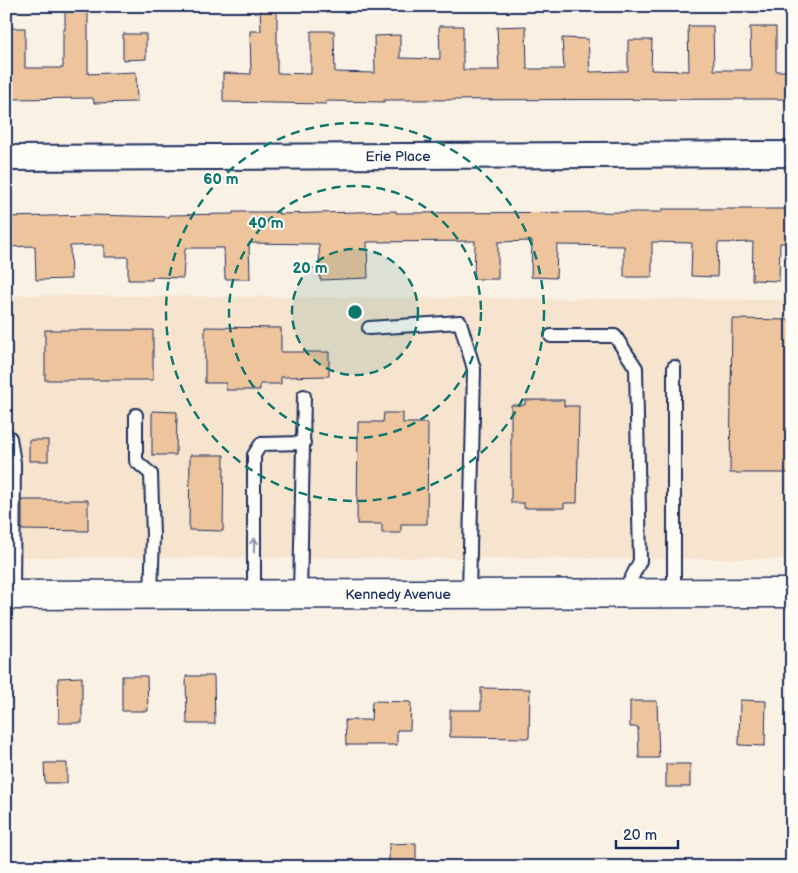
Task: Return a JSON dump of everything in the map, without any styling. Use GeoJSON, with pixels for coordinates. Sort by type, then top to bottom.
{"type":"FeatureCollection","features":[{"type":"Feature","properties":{"kind":"street","name":"Erie Place"},"geometry":{"type":"LineString","coordinates":[[6,158],[792,154]]}},
{"type":"Feature","properties":{"kind":"street","name":"Kennedy Avenue"},"geometry":{"type":"LineString","coordinates":[[10,595],[792,593]]}},
{"type":"Feature","properties":{"kind":"lane"},"geometry":{"type":"LineString","coordinates":[[369,328],[460,322],[474,369],[469,594]]}},
{"type":"Feature","properties":{"kind":"lane"},"geometry":{"type":"LineString","coordinates":[[551,336],[615,336],[636,368],[640,561],[624,593]]}},
{"type":"Feature","properties":{"kind":"lane"},"geometry":{"type":"LineString","coordinates":[[674,367],[674,593]]}},
{"type":"Feature","properties":{"kind":"lane"},"geometry":{"type":"LineString","coordinates":[[300,594],[304,396]]}},
{"type":"Feature","properties":{"kind":"lane"},"geometry":{"type":"LineString","coordinates":[[136,415],[136,461],[151,474],[154,536],[151,594]]}},
{"type":"Feature","properties":{"kind":"lane"},"geometry":{"type":"LineString","coordinates":[[6,435],[10,438],[14,463],[10,595]]}},
{"type":"Feature","properties":{"kind":"lane"},"geometry":{"type":"LineString","coordinates":[[254,594],[254,455],[261,444],[304,443]]}},
{"type":"Feature","properties":{"kind":"shaded area"},"geometry":{"type":"Polygon","coordinates":[[[6,295],[792,300],[792,559],[6,557],[6,295]]]}},
{"type":"Feature","properties":{"kind":"building"},"geometry":{"type":"Polygon","coordinates":[[[65,6],[88,6],[88,74],[136,72],[137,102],[94,103],[93,98],[6,99],[6,28],[25,28],[25,68],[63,68],[65,6]]]}},
{"type":"Feature","properties":{"kind":"building"},"geometry":{"type":"Polygon","coordinates":[[[260,6],[277,6],[277,73],[311,74],[311,31],[334,31],[335,72],[375,73],[374,36],[400,35],[400,58],[440,59],[439,26],[463,26],[463,70],[499,70],[497,27],[526,26],[527,69],[564,69],[562,38],[588,39],[590,72],[628,71],[628,40],[652,40],[651,70],[689,71],[688,26],[713,26],[714,70],[751,70],[750,27],[776,27],[776,71],[792,71],[792,99],[384,100],[384,102],[326,101],[326,104],[223,102],[223,73],[251,74],[250,31],[261,31],[260,6]]]}},
{"type":"Feature","properties":{"kind":"building"},"geometry":{"type":"Polygon","coordinates":[[[123,34],[146,34],[146,59],[123,60],[123,34]]]}},
{"type":"Feature","properties":{"kind":"building"},"geometry":{"type":"Polygon","coordinates":[[[662,209],[792,209],[792,243],[780,243],[779,281],[752,280],[753,242],[718,243],[717,277],[691,276],[692,243],[652,242],[652,277],[624,277],[624,246],[557,245],[556,278],[531,277],[532,241],[498,242],[498,279],[474,279],[475,241],[367,242],[368,278],[320,280],[319,244],[249,243],[250,279],[225,279],[224,248],[185,248],[183,278],[152,277],[152,280],[128,280],[128,257],[104,257],[104,245],[70,246],[71,279],[36,280],[35,246],[6,247],[6,217],[92,215],[169,217],[169,215],[233,214],[233,212],[279,212],[278,214],[396,211],[396,213],[662,212],[662,209]]]}},
{"type":"Feature","properties":{"kind":"building"},"geometry":{"type":"Polygon","coordinates":[[[732,319],[791,320],[790,473],[730,473],[732,319]]]}},
{"type":"Feature","properties":{"kind":"building"},"geometry":{"type":"Polygon","coordinates":[[[205,327],[281,328],[281,352],[329,352],[329,376],[281,377],[281,384],[260,384],[260,390],[226,390],[226,383],[205,383],[205,327]]]}},
{"type":"Feature","properties":{"kind":"building"},"geometry":{"type":"Polygon","coordinates":[[[45,330],[153,330],[153,380],[45,380],[45,330]]]}},
{"type":"Feature","properties":{"kind":"building"},"geometry":{"type":"Polygon","coordinates":[[[525,400],[564,400],[564,406],[579,406],[577,503],[564,503],[564,508],[524,508],[524,503],[511,503],[511,405],[525,405],[525,400]]]}},
{"type":"Feature","properties":{"kind":"building"},"geometry":{"type":"Polygon","coordinates":[[[152,411],[177,412],[176,455],[152,455],[152,411]]]}},
{"type":"Feature","properties":{"kind":"building"},"geometry":{"type":"Polygon","coordinates":[[[384,413],[403,413],[403,423],[428,423],[427,524],[401,524],[401,533],[382,533],[382,524],[357,524],[358,422],[383,422],[384,413]]]}},
{"type":"Feature","properties":{"kind":"building"},"geometry":{"type":"Polygon","coordinates":[[[29,440],[48,440],[48,461],[29,461],[29,440]]]}},
{"type":"Feature","properties":{"kind":"building"},"geometry":{"type":"Polygon","coordinates":[[[190,455],[224,455],[223,531],[189,530],[190,455]]]}},
{"type":"Feature","properties":{"kind":"building"},"geometry":{"type":"Polygon","coordinates":[[[22,500],[88,500],[88,531],[22,530],[22,500]]]}},
{"type":"Feature","properties":{"kind":"building"},"geometry":{"type":"Polygon","coordinates":[[[122,676],[147,676],[148,711],[122,711],[122,676]]]}},
{"type":"Feature","properties":{"kind":"building"},"geometry":{"type":"Polygon","coordinates":[[[186,676],[214,676],[215,724],[187,724],[186,676]]]}},
{"type":"Feature","properties":{"kind":"building"},"geometry":{"type":"Polygon","coordinates":[[[82,677],[82,723],[59,723],[58,678],[82,677]]]}},
{"type":"Feature","properties":{"kind":"building"},"geometry":{"type":"Polygon","coordinates":[[[481,688],[530,689],[529,738],[450,737],[450,710],[481,710],[481,688]]]}},
{"type":"Feature","properties":{"kind":"building"},"geometry":{"type":"Polygon","coordinates":[[[740,700],[766,701],[765,746],[739,745],[740,700]]]}},
{"type":"Feature","properties":{"kind":"building"},"geometry":{"type":"Polygon","coordinates":[[[372,701],[411,702],[410,730],[397,730],[397,745],[346,745],[345,720],[371,720],[372,701]]]}},
{"type":"Feature","properties":{"kind":"building"},"geometry":{"type":"Polygon","coordinates":[[[630,701],[657,701],[659,758],[639,758],[638,727],[630,727],[630,701]]]}},
{"type":"Feature","properties":{"kind":"building"},"geometry":{"type":"Polygon","coordinates":[[[44,763],[67,763],[67,783],[45,783],[44,763]]]}},
{"type":"Feature","properties":{"kind":"building"},"geometry":{"type":"Polygon","coordinates":[[[666,764],[690,764],[690,787],[666,787],[666,764]]]}},
{"type":"Feature","properties":{"kind":"building"},"geometry":{"type":"Polygon","coordinates":[[[416,843],[416,867],[389,867],[389,844],[416,843]]]}}]}
